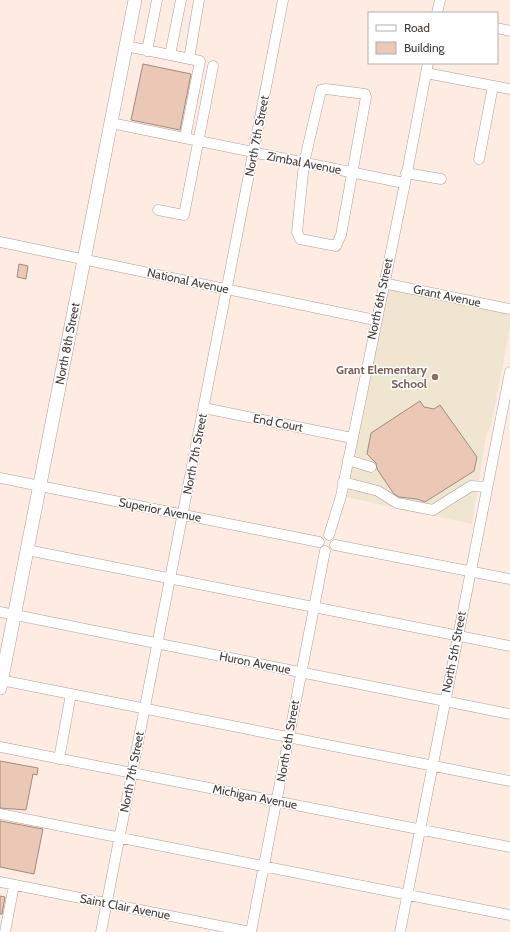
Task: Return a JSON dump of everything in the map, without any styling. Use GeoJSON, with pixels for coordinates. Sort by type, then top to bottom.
{"type":"FeatureCollection","features":[{"type":"Feature","properties":{"kind":"main road","name":"North 8th Street"},"geometry":{"type":"LineString","coordinates":[[0,682],[15,615],[135,0]]}},
{"type":"Feature","properties":{"kind":"street"},"geometry":{"type":"LineString","coordinates":[[147,51],[157,0]]}},
{"type":"Feature","properties":{"kind":"street"},"geometry":{"type":"LineString","coordinates":[[170,55],[181,0]]}},
{"type":"Feature","properties":{"kind":"street"},"geometry":{"type":"LineString","coordinates":[[189,59],[199,0]]}},
{"type":"Feature","properties":{"kind":"street","name":"North 7th Street"},"geometry":{"type":"LineString","coordinates":[[101,932],[283,0]]}},
{"type":"Feature","properties":{"kind":"street"},"geometry":{"type":"LineString","coordinates":[[437,12],[440,0]]}},
{"type":"Feature","properties":{"kind":"street"},"geometry":{"type":"LineString","coordinates":[[498,28],[510,31]]}},
{"type":"Feature","properties":{"kind":"street"},"geometry":{"type":"LineString","coordinates":[[126,46],[200,61],[185,138]]}},
{"type":"Feature","properties":{"kind":"street"},"geometry":{"type":"LineString","coordinates":[[158,210],[184,215],[213,66]]}},
{"type":"Feature","properties":{"kind":"street"},"geometry":{"type":"LineString","coordinates":[[427,68],[493,86],[510,89]]}},
{"type":"Feature","properties":{"kind":"street","name":"North 6th Street"},"geometry":{"type":"LineString","coordinates":[[329,535],[348,460],[427,68]]}},
{"type":"Feature","properties":{"kind":"street"},"geometry":{"type":"LineString","coordinates":[[479,159],[493,86]]}},
{"type":"Feature","properties":{"kind":"street"},"geometry":{"type":"LineString","coordinates":[[326,89],[365,94],[367,99],[341,234],[337,245],[334,246],[303,239],[297,235],[304,163],[321,90],[326,89]]}},
{"type":"Feature","properties":{"kind":"street","name":"Zimbal Avenue"},"geometry":{"type":"LineString","coordinates":[[111,123],[352,172],[405,178],[441,179]]}},
{"type":"Feature","properties":{"kind":"street","name":"National Avenue"},"geometry":{"type":"LineString","coordinates":[[0,242],[375,320]]}},
{"type":"Feature","properties":{"kind":"street","name":"Grant Avenue"},"geometry":{"type":"LineString","coordinates":[[383,283],[510,309]]}},
{"type":"Feature","properties":{"kind":"street","name":"North 5th Street"},"geometry":{"type":"LineString","coordinates":[[400,932],[444,701],[510,372]]}},
{"type":"Feature","properties":{"kind":"street","name":"End Court"},"geometry":{"type":"LineString","coordinates":[[204,408],[352,438]]}},
{"type":"Feature","properties":{"kind":"street"},"geometry":{"type":"LineString","coordinates":[[348,460],[371,467]]}},
{"type":"Feature","properties":{"kind":"street","name":"Superior Avenue"},"geometry":{"type":"LineString","coordinates":[[0,478],[319,542]]}},
{"type":"Feature","properties":{"kind":"street"},"geometry":{"type":"LineString","coordinates":[[343,482],[378,491],[397,503],[433,510],[471,486],[487,486]]}},
{"type":"Feature","properties":{"kind":"street"},"geometry":{"type":"LineString","coordinates":[[329,535],[335,540],[335,545],[333,549],[325,551],[321,548],[319,542],[322,537],[329,535]]}},
{"type":"Feature","properties":{"kind":"street"},"geometry":{"type":"LineString","coordinates":[[335,545],[510,580]]}},
{"type":"Feature","properties":{"kind":"street"},"geometry":{"type":"LineString","coordinates":[[27,550],[510,646]]}},
{"type":"Feature","properties":{"kind":"street","name":"North 6th Street"},"geometry":{"type":"LineString","coordinates":[[251,932],[262,866],[277,801],[288,737],[325,551]]}},
{"type":"Feature","properties":{"kind":"street","name":"Huron Avenue"},"geometry":{"type":"LineString","coordinates":[[0,612],[510,714]]}},
{"type":"Feature","properties":{"kind":"street"},"geometry":{"type":"LineString","coordinates":[[0,682],[145,708],[510,780]]}},
{"type":"Feature","properties":{"kind":"street"},"geometry":{"type":"LineString","coordinates":[[59,759],[71,694]]}},
{"type":"Feature","properties":{"kind":"street","name":"Michigan Avenue"},"geometry":{"type":"LineString","coordinates":[[0,747],[510,847]]}},
{"type":"Feature","properties":{"kind":"street"},"geometry":{"type":"LineString","coordinates":[[0,814],[510,915]]}},
{"type":"Feature","properties":{"kind":"street","name":"Saint Clair Avenue"},"geometry":{"type":"LineString","coordinates":[[0,882],[251,932]]}},
{"type":"Feature","properties":{"kind":"street"},"geometry":{"type":"LineString","coordinates":[[5,932],[14,885]]}},
{"type":"Feature","properties":{"kind":"shaded area","name":"Grant Elementary School"},"geometry":{"type":"Polygon","coordinates":[[[386,288],[510,312],[510,328],[491,425],[486,436],[472,524],[346,497],[386,288]]]}},
{"type":"Feature","properties":{"kind":"building"},"geometry":{"type":"Polygon","coordinates":[[[143,64],[191,74],[180,130],[131,120],[143,64]]]}},
{"type":"Feature","properties":{"kind":"building"},"geometry":{"type":"Polygon","coordinates":[[[19,264],[28,266],[26,279],[17,277],[19,264]]]}},
{"type":"Feature","properties":{"kind":"building"},"geometry":{"type":"Polygon","coordinates":[[[420,401],[424,407],[434,409],[440,405],[477,457],[474,471],[425,502],[417,499],[399,497],[394,494],[377,469],[376,463],[367,454],[371,433],[420,401]]]}},
{"type":"Feature","properties":{"kind":"building"},"geometry":{"type":"Polygon","coordinates":[[[0,761],[38,768],[37,775],[33,774],[26,810],[0,808],[0,761]]]}},
{"type":"Feature","properties":{"kind":"building"},"geometry":{"type":"Polygon","coordinates":[[[0,821],[43,829],[34,874],[0,867],[0,821]]]}},
{"type":"Feature","properties":{"kind":"building"},"geometry":{"type":"Polygon","coordinates":[[[0,896],[5,897],[2,914],[0,914],[0,896]]]}},
{"type":"Feature","properties":{"kind":"place","name":"Grant Elementary School"},"geometry":{"type":"Point","coordinates":[435,377]}}]}
